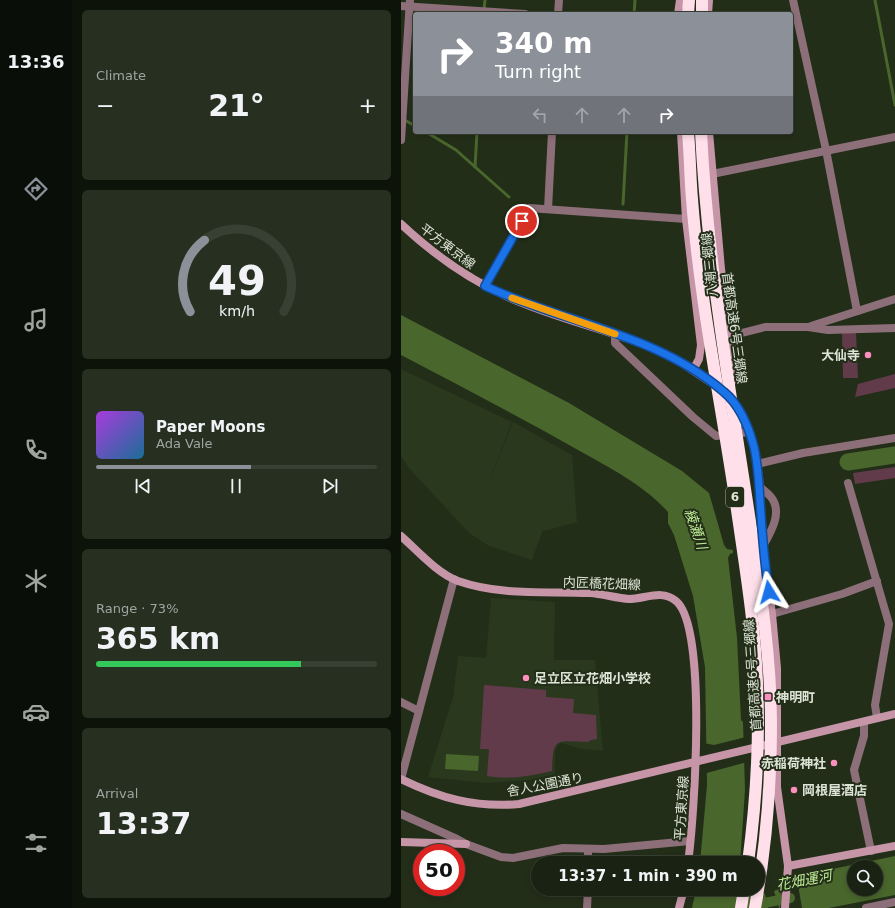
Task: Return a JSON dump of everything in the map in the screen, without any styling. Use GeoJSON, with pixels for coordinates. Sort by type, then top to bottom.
{"type":"FeatureCollection","features":[{"type":"Feature","properties":{"kind":"highway"},"geometry":{"type":"LineString","coordinates":[[689,0],[689,12]]}},
{"type":"Feature","properties":{"kind":"highway"},"geometry":{"type":"LineString","coordinates":[[702,0],[702,12]]}},
{"type":"Feature","properties":{"kind":"highway","name":"首都高速6号三郷線"},"geometry":{"type":"LineString","coordinates":[[688,134],[692,199],[705,310],[733,485],[754,637],[757,681],[757,763],[754,821],[749,856]]}},
{"type":"Feature","properties":{"kind":"highway","name":"首都高速6号三郷線"},"geometry":{"type":"LineString","coordinates":[[701,134],[704,189],[717,306],[754,550],[769,681],[771,725],[767,818],[755,908]]}},
{"type":"Feature","properties":{"kind":"highway"},"geometry":{"type":"LineString","coordinates":[[741,908],[743,896]]}},
{"type":"Feature","properties":{"kind":"main road"},"geometry":{"type":"LineString","coordinates":[[678,12],[679,0]]}},
{"type":"Feature","properties":{"kind":"main road"},"geometry":{"type":"LineString","coordinates":[[709,0],[709,12]]}},
{"type":"Feature","properties":{"kind":"main road","name":"八潮三郷線"},"geometry":{"type":"LineString","coordinates":[[681,134],[686,219],[691,271],[702,352],[693,370]]}},
{"type":"Feature","properties":{"kind":"main road","name":"八潮三郷線"},"geometry":{"type":"LineString","coordinates":[[709,134],[721,268],[735,375],[725,393]]}},
{"type":"Feature","properties":{"kind":"main road","name":"平方東京線"},"geometry":{"type":"LineString","coordinates":[[401,224],[445,261],[485,286],[510,298],[660,351],[693,370],[725,393],[736,406],[749,432],[757,464],[763,546],[772,614],[777,668],[777,787],[789,877],[785,908]]}},
{"type":"Feature","properties":{"kind":"main road"},"geometry":{"type":"LineString","coordinates":[[691,271],[721,268]]}},
{"type":"Feature","properties":{"kind":"main road"},"geometry":{"type":"LineString","coordinates":[[695,299],[720,370],[725,393]]}},
{"type":"Feature","properties":{"kind":"main road","name":"内匠橋花畑線"},"geometry":{"type":"LineString","coordinates":[[401,536],[433,564],[454,579],[478,586],[544,593],[591,593],[630,599],[662,595],[676,601],[682,608],[686,617],[695,665],[700,761]]}},
{"type":"Feature","properties":{"kind":"main road","name":"舎人公園通り"},"geometry":{"type":"LineString","coordinates":[[401,779],[425,791],[457,801],[486,805],[507,805],[539,800],[778,741],[895,714]]}},
{"type":"Feature","properties":{"kind":"main road","name":"平方東京線"},"geometry":{"type":"LineString","coordinates":[[689,856],[700,761]]}},
{"type":"Feature","properties":{"kind":"main road"},"geometry":{"type":"LineString","coordinates":[[401,842],[466,844]]}},
{"type":"Feature","properties":{"kind":"main road"},"geometry":{"type":"LineString","coordinates":[[788,866],[895,846]]}},
{"type":"Feature","properties":{"kind":"main road"},"geometry":{"type":"LineString","coordinates":[[679,908],[682,896]]}},
{"type":"Feature","properties":{"kind":"street"},"geometry":{"type":"LineString","coordinates":[[558,12],[559,0]]}},
{"type":"Feature","properties":{"kind":"street"},"geometry":{"type":"LineString","coordinates":[[793,0],[826,150],[857,311]]}},
{"type":"Feature","properties":{"kind":"street"},"geometry":{"type":"LineString","coordinates":[[401,140],[406,68],[407,4],[501,12]]}},
{"type":"Feature","properties":{"kind":"street"},"geometry":{"type":"LineString","coordinates":[[406,68],[413,68]]}},
{"type":"Feature","properties":{"kind":"street"},"geometry":{"type":"LineString","coordinates":[[548,209],[552,134]]}},
{"type":"Feature","properties":{"kind":"street"},"geometry":{"type":"LineString","coordinates":[[712,174],[895,137]]}},
{"type":"Feature","properties":{"kind":"street"},"geometry":{"type":"LineString","coordinates":[[485,286],[529,208],[686,219]]}},
{"type":"Feature","properties":{"kind":"street"},"geometry":{"type":"LineString","coordinates":[[808,327],[895,298]]}},
{"type":"Feature","properties":{"kind":"street"},"geometry":{"type":"LineString","coordinates":[[730,336],[765,327],[808,327],[828,330],[895,328]]}},
{"type":"Feature","properties":{"kind":"street"},"geometry":{"type":"LineString","coordinates":[[615,334],[615,343],[715,436],[749,432]]}},
{"type":"Feature","properties":{"kind":"street"},"geometry":{"type":"LineString","coordinates":[[757,464],[803,453],[895,438]]}},
{"type":"Feature","properties":{"kind":"street"},"geometry":{"type":"LineString","coordinates":[[848,483],[889,624],[875,705],[877,718]]}},
{"type":"Feature","properties":{"kind":"street"},"geometry":{"type":"LineString","coordinates":[[759,486],[772,498],[776,509],[774,525],[763,546]]}},
{"type":"Feature","properties":{"kind":"street"},"geometry":{"type":"LineString","coordinates":[[401,779],[454,579]]}},
{"type":"Feature","properties":{"kind":"street"},"geometry":{"type":"LineString","coordinates":[[772,614],[842,594],[877,580]]}},
{"type":"Feature","properties":{"kind":"street"},"geometry":{"type":"LineString","coordinates":[[886,647],[895,644]]}},
{"type":"Feature","properties":{"kind":"street"},"geometry":{"type":"LineString","coordinates":[[401,702],[419,711]]}},
{"type":"Feature","properties":{"kind":"street"},"geometry":{"type":"LineString","coordinates":[[864,722],[864,736],[854,770],[871,851]]}},
{"type":"Feature","properties":{"kind":"street"},"geometry":{"type":"LineString","coordinates":[[401,814],[466,844],[501,857],[513,858],[563,848],[588,850],[691,841]]}},
{"type":"Feature","properties":{"kind":"street"},"geometry":{"type":"LineString","coordinates":[[588,850],[588,856]]}},
{"type":"Feature","properties":{"kind":"street"},"geometry":{"type":"LineString","coordinates":[[587,908],[588,896]]}},
{"type":"Feature","properties":{"kind":"street"},"geometry":{"type":"LineString","coordinates":[[866,908],[895,902]]}},
{"type":"Feature","properties":{"kind":"shaded area"},"geometry":{"type":"Polygon","coordinates":[[[842,333],[856,333],[858,378],[843,378],[842,333]]]}},
{"type":"Feature","properties":{"kind":"shaded area"},"geometry":{"type":"Polygon","coordinates":[[[401,369],[512,422],[485,492],[513,422],[572,455],[577,522],[543,530],[532,560],[489,546],[469,533],[408,467],[401,456],[401,369]]]}},
{"type":"Feature","properties":{"kind":"shaded area"},"geometry":{"type":"Polygon","coordinates":[[[895,374],[895,388],[855,397],[858,384],[895,374]]]}},
{"type":"Feature","properties":{"kind":"shaded area"},"geometry":{"type":"Polygon","coordinates":[[[895,467],[895,478],[855,484],[853,473],[895,467]]]}},
{"type":"Feature","properties":{"kind":"shaded area","name":"足立区立花畑小学校"},"geometry":{"type":"Polygon","coordinates":[[[491,598],[555,602],[554,660],[595,660],[603,751],[582,749],[561,743],[555,751],[555,774],[530,780],[485,783],[428,777],[453,697],[458,656],[486,658],[491,598]]]}},
{"type":"Feature","properties":{"kind":"shaded area"},"geometry":{"type":"Polygon","coordinates":[[[484,685],[546,690],[546,697],[574,699],[573,713],[596,715],[597,739],[588,742],[569,741],[558,743],[555,746],[552,771],[528,776],[487,776],[489,749],[480,749],[484,685]]]}},
{"type":"Feature","properties":{"kind":"water","name":"綾瀬川"},"geometry":{"type":"Polygon","coordinates":[[[401,315],[569,403],[682,471],[709,493],[724,545],[727,549],[733,550],[733,553],[730,554],[728,558],[737,638],[741,720],[743,722],[745,790],[740,856],[701,856],[707,785],[705,667],[693,596],[674,535],[668,523],[668,512],[648,493],[614,470],[401,355],[401,315]]]}},
{"type":"Feature","properties":{"kind":"water"},"geometry":{"type":"Polygon","coordinates":[[[446,754],[479,756],[478,771],[445,769],[446,754]]]}},
{"type":"Feature","properties":{"kind":"water"},"geometry":{"type":"Polygon","coordinates":[[[895,856],[895,895],[829,908],[779,908],[774,891],[798,881],[808,874],[847,866],[847,896],[883,896],[883,860],[876,860],[895,856]]]}},
{"type":"Feature","properties":{"kind":"water"},"geometry":{"type":"Polygon","coordinates":[[[765,894],[768,908],[692,908],[695,896],[765,896],[765,894]]]}},
{"type":"Feature","properties":{"kind":"pier"},"geometry":{"type":"Polygon","coordinates":[[[746,737],[747,762],[703,774],[703,743],[714,745],[746,737]]]}},
{"type":"Feature","properties":{"kind":"pier"},"geometry":{"type":"Polygon","coordinates":[[[797,879],[802,908],[780,908],[782,886],[797,879]]]}},
{"type":"Feature","properties":{"kind":"waterway"},"geometry":{"type":"LineString","coordinates":[[484,10],[485,0]]}},
{"type":"Feature","properties":{"kind":"waterway"},"geometry":{"type":"LineString","coordinates":[[634,12],[635,0]]}},
{"type":"Feature","properties":{"kind":"waterway"},"geometry":{"type":"LineString","coordinates":[[875,0],[895,105]]}},
{"type":"Feature","properties":{"kind":"waterway"},"geometry":{"type":"LineString","coordinates":[[403,119],[413,125]]}},
{"type":"Feature","properties":{"kind":"waterway"},"geometry":{"type":"LineString","coordinates":[[429,134],[456,150],[509,197]]}},
{"type":"Feature","properties":{"kind":"waterway"},"geometry":{"type":"LineString","coordinates":[[475,167],[477,134]]}},
{"type":"Feature","properties":{"kind":"waterway"},"geometry":{"type":"LineString","coordinates":[[623,204],[627,134]]}},
{"type":"Feature","properties":{"kind":"waterway"},"geometry":{"type":"LineString","coordinates":[[848,462],[895,455]]}},
{"type":"Feature","properties":{"kind":"waterway","name":"花畑運河"},"geometry":{"type":"LineString","coordinates":[[754,905],[790,898]]}},
{"type":"Feature","properties":{"kind":"slow traffic"},"geometry":{"type":"LineString","coordinates":[[512,298],[582,324],[615,334]]}},
{"type":"Feature","properties":{"kind":"place","name":"大仙寺"},"geometry":{"type":"Point","coordinates":[868,355]}},
{"type":"Feature","properties":{"kind":"place","name":"足立区立花畑小学校"},"geometry":{"type":"Point","coordinates":[526,678]}},
{"type":"Feature","properties":{"kind":"place","name":"神明町"},"geometry":{"type":"Point","coordinates":[768,697]}},
{"type":"Feature","properties":{"kind":"place","name":"赤稲荷神社"},"geometry":{"type":"Point","coordinates":[834,763]}},
{"type":"Feature","properties":{"kind":"place","name":"岡根屋酒店"},"geometry":{"type":"Point","coordinates":[794,790]}},
{"type":"Feature","properties":{"kind":"route"},"geometry":{"type":"LineString","coordinates":[[522,221],[485,286],[510,298],[660,351],[693,370],[725,393],[736,406],[749,432],[757,464],[763,546],[769,592]]}}]}
